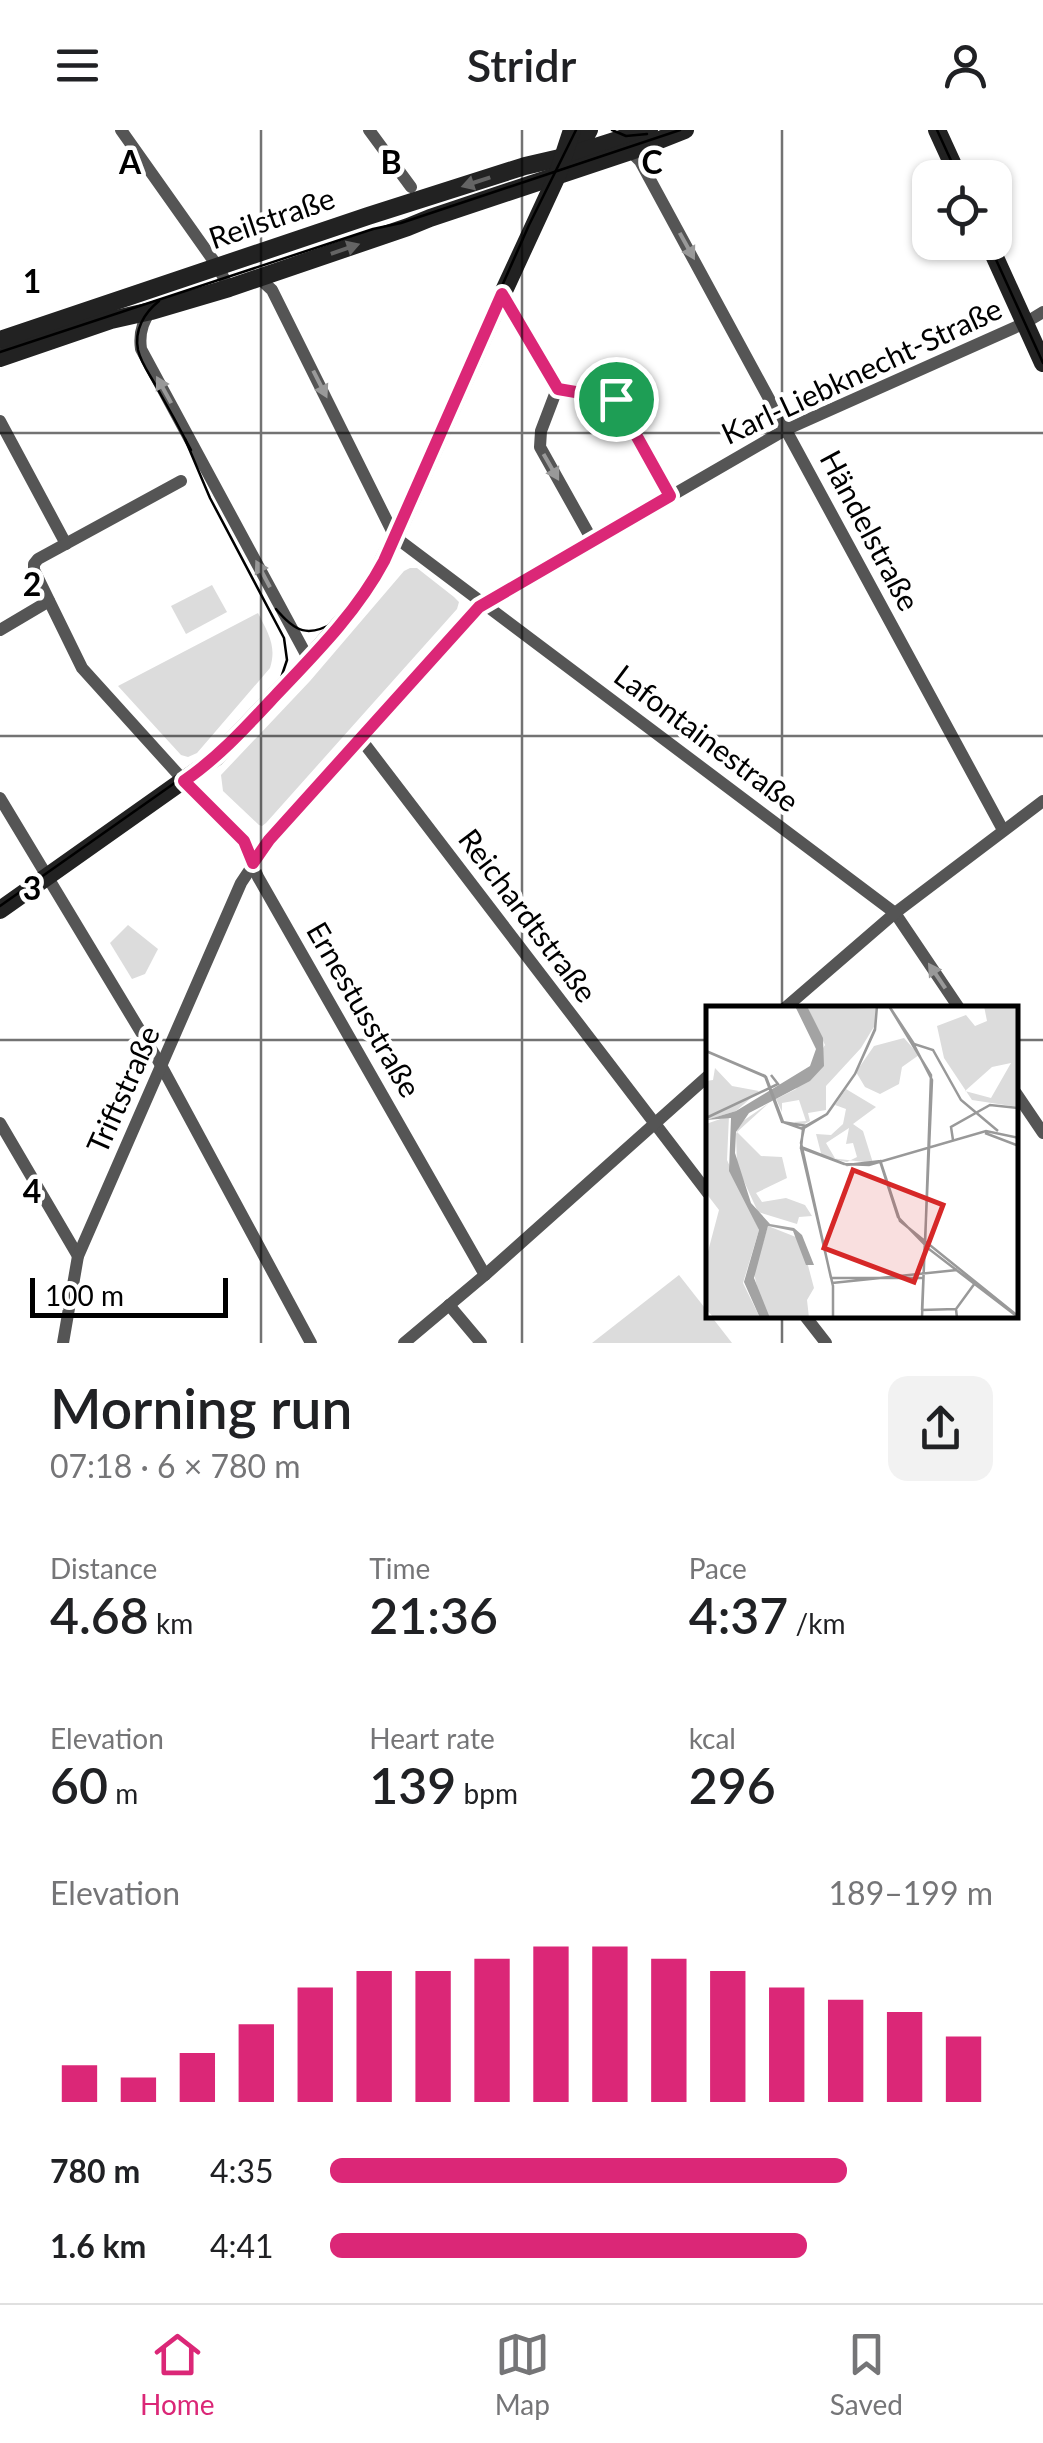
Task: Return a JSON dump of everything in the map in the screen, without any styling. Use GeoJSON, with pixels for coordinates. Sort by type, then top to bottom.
{"type":"FeatureCollection","features":[{"type":"Feature","properties":{"kind":"street"},"geometry":{"type":"LineString","coordinates":[[121,130],[218,267],[228,288]]}},
{"type":"Feature","properties":{"kind":"street"},"geometry":{"type":"LineString","coordinates":[[369,130],[411,186]]}},
{"type":"Feature","properties":{"kind":"street"},"geometry":{"type":"LineString","coordinates":[[570,155],[572,130]]}},
{"type":"Feature","properties":{"kind":"street"},"geometry":{"type":"LineString","coordinates":[[0,910],[215,758],[310,660],[362,598],[395,537],[557,176],[589,130]]}},
{"type":"Feature","properties":{"kind":"street"},"geometry":{"type":"LineString","coordinates":[[612,130],[638,139],[685,130]]}},
{"type":"Feature","properties":{"kind":"street"},"geometry":{"type":"LineString","coordinates":[[937,130],[951,160]]}},
{"type":"Feature","properties":{"kind":"street","name":"Reilstraße"},"geometry":{"type":"LineString","coordinates":[[0,340],[524,166],[638,139]]}},
{"type":"Feature","properties":{"kind":"street","name":"Reilstraße"},"geometry":{"type":"LineString","coordinates":[[0,358],[408,228],[557,176],[638,139]]}},
{"type":"Feature","properties":{"kind":"street","name":"Händelstraße"},"geometry":{"type":"LineString","coordinates":[[638,139],[640,161],[1003,830]]}},
{"type":"Feature","properties":{"kind":"street"},"geometry":{"type":"LineString","coordinates":[[996,260],[1043,363]]}},
{"type":"Feature","properties":{"kind":"street"},"geometry":{"type":"LineString","coordinates":[[259,278],[272,290],[395,537]]}},
{"type":"Feature","properties":{"kind":"street"},"geometry":{"type":"LineString","coordinates":[[502,294],[558,389],[616,399],[670,496]]}},
{"type":"Feature","properties":{"kind":"street"},"geometry":{"type":"LineString","coordinates":[[152,311],[144,323],[141,349],[310,660]]}},
{"type":"Feature","properties":{"kind":"street","name":"Karl-Liebknecht-Straße"},"geometry":{"type":"LineString","coordinates":[[253,863],[269,840],[479,607],[785,430],[1043,312]]}},
{"type":"Feature","properties":{"kind":"street"},"geometry":{"type":"LineString","coordinates":[[558,389],[541,431],[540,447],[592,540]]}},
{"type":"Feature","properties":{"kind":"street"},"geometry":{"type":"LineString","coordinates":[[0,421],[66,544],[181,481]]}},
{"type":"Feature","properties":{"kind":"street","name":"Lafontainestraße"},"geometry":{"type":"LineString","coordinates":[[395,537],[895,913],[958,1006]]}},
{"type":"Feature","properties":{"kind":"street","name":"Ernestusstraße"},"geometry":{"type":"LineString","coordinates":[[66,544],[34,564],[34,570],[82,668],[244,841],[258,877],[486,1275]]}},
{"type":"Feature","properties":{"kind":"street"},"geometry":{"type":"LineString","coordinates":[[0,630],[48,601]]}},
{"type":"Feature","properties":{"kind":"street","name":"Reichardtstraße"},"geometry":{"type":"LineString","coordinates":[[360,738],[706,1190]]}},
{"type":"Feature","properties":{"kind":"street"},"geometry":{"type":"LineString","coordinates":[[0,798],[162,1067],[311,1343]]}},
{"type":"Feature","properties":{"kind":"street"},"geometry":{"type":"LineString","coordinates":[[786,1006],[895,913],[1043,801]]}},
{"type":"Feature","properties":{"kind":"street","name":"Triftstraße"},"geometry":{"type":"LineString","coordinates":[[62,1343],[78,1256],[253,863]]}},
{"type":"Feature","properties":{"kind":"street"},"geometry":{"type":"LineString","coordinates":[[404,1343],[486,1275],[706,1078]]}},
{"type":"Feature","properties":{"kind":"street"},"geometry":{"type":"LineString","coordinates":[[1018,1095],[1043,1134]]}},
{"type":"Feature","properties":{"kind":"street"},"geometry":{"type":"LineString","coordinates":[[0,1123],[78,1256]]}},
{"type":"Feature","properties":{"kind":"street"},"geometry":{"type":"LineString","coordinates":[[449,1305],[480,1343]]}},
{"type":"Feature","properties":{"kind":"street"},"geometry":{"type":"LineString","coordinates":[[807,1318],[826,1343]]}},
{"type":"Feature","properties":{"kind":"shaded area"},"geometry":{"type":"Polygon","coordinates":[[[410,568],[417,568],[454,597],[459,602],[457,609],[266,823],[259,825],[223,791],[221,775],[410,568]]]}},
{"type":"Feature","properties":{"kind":"shaded area"},"geometry":{"type":"Polygon","coordinates":[[[212,585],[227,612],[186,634],[171,606],[212,585]]]}},
{"type":"Feature","properties":{"kind":"shaded area"},"geometry":{"type":"Polygon","coordinates":[[[258,613],[272,646],[270,668],[197,753],[181,755],[118,686],[258,613]]]}},
{"type":"Feature","properties":{"kind":"shaded area"},"geometry":{"type":"Polygon","coordinates":[[[128,925],[158,949],[145,974],[132,979],[110,943],[128,925]]]}},
{"type":"Feature","properties":{"kind":"shaded area"},"geometry":{"type":"Polygon","coordinates":[[[679,1275],[706,1309],[706,1318],[713,1318],[732,1343],[592,1343],[679,1275]]]}},
{"type":"Feature","properties":{"kind":"tram line"},"geometry":{"type":"LineString","coordinates":[[0,906],[213,756],[287,680],[351,606],[380,561],[529,225],[576,130]]}},
{"type":"Feature","properties":{"kind":"tram line"},"geometry":{"type":"LineString","coordinates":[[612,130],[626,136],[647,134]]}},
{"type":"Feature","properties":{"kind":"tram line"},"geometry":{"type":"LineString","coordinates":[[0,352],[680,130]]}},
{"type":"Feature","properties":{"kind":"tram line"},"geometry":{"type":"LineString","coordinates":[[937,130],[951,160]]}},
{"type":"Feature","properties":{"kind":"tram line"},"geometry":{"type":"LineString","coordinates":[[996,260],[1043,363]]}},
{"type":"Feature","properties":{"kind":"tram line"},"geometry":{"type":"LineString","coordinates":[[159,301],[141,322],[138,350],[191,450]]}},
{"type":"Feature","properties":{"kind":"tram line"},"geometry":{"type":"LineString","coordinates":[[185,439],[210,498],[284,638],[287,660],[279,684]]}},
{"type":"Feature","properties":{"kind":"tram line"},"geometry":{"type":"LineString","coordinates":[[276,609],[302,630],[317,630],[335,622]]}},
{"type":"Feature","properties":{"kind":"route"},"geometry":{"type":"LineString","coordinates":[[502,294],[558,389],[616,399],[670,496],[479,607],[269,840],[253,863],[244,841],[184,781],[215,758],[362,598],[384,561],[502,294]]}}]}
